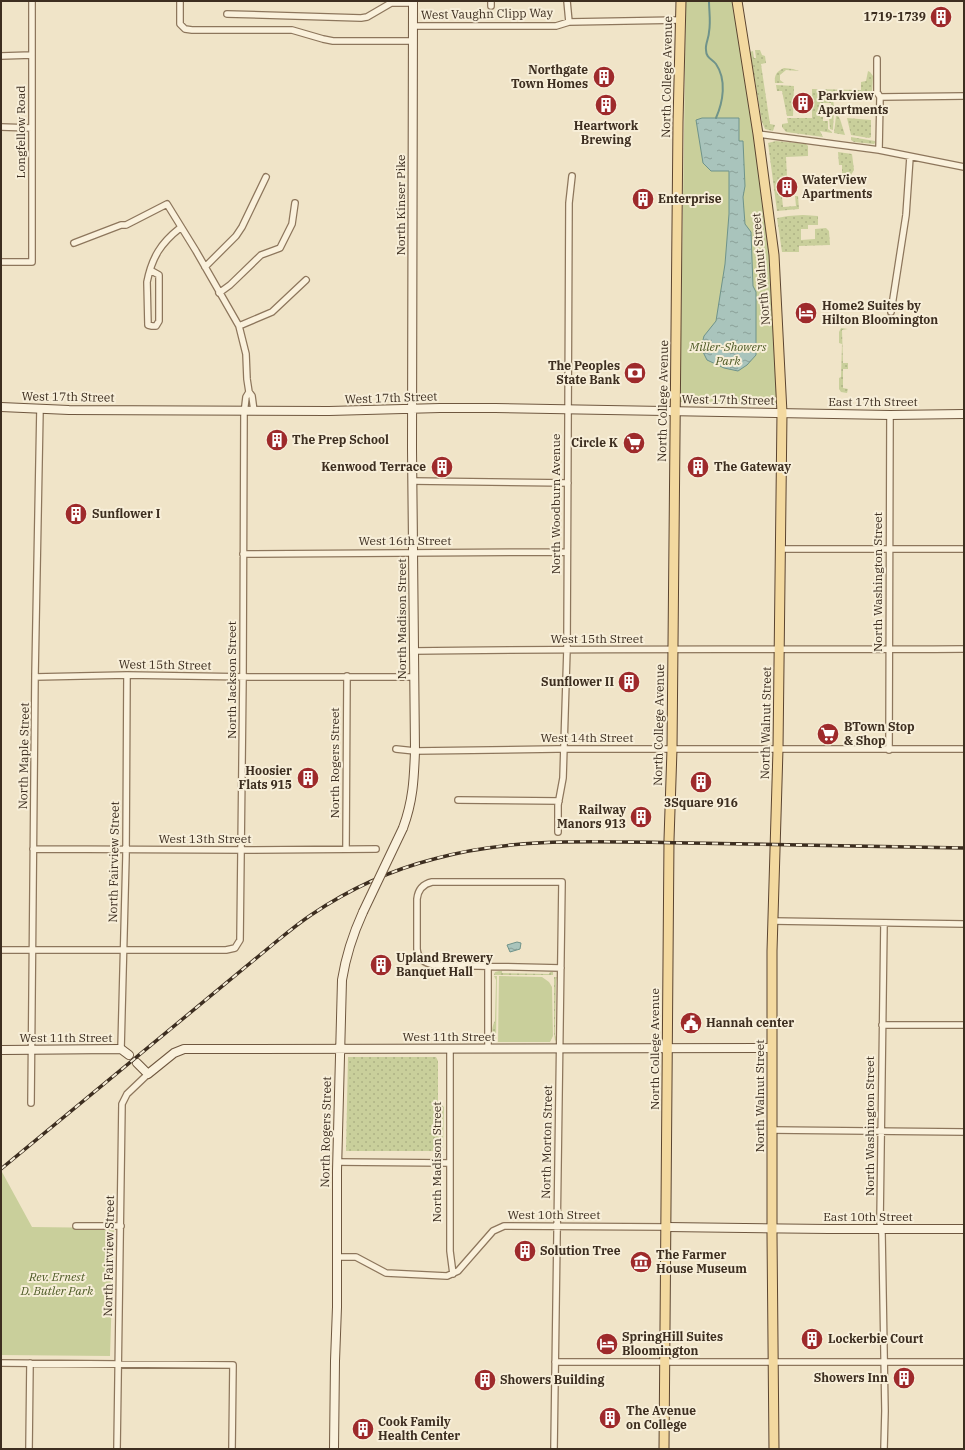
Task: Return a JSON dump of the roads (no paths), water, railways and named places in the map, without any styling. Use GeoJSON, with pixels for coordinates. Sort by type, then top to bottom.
{"type":"FeatureCollection","features":[{"type":"Feature","properties":{"kind":"main road","name":"North College Avenue"},"geometry":{"type":"LineString","coordinates":[[664,1449],[669,840],[672,749],[674,411],[681,1]]}},
{"type":"Feature","properties":{"kind":"main road","name":"North Walnut Street"},"geometry":{"type":"LineString","coordinates":[[738,1],[774,255],[782,413],[778,749],[773,921],[772,1048],[774,1449]]}},
{"type":"Feature","properties":{"kind":"street","name":"Longfellow Road"},"geometry":{"type":"LineString","coordinates":[[1,262],[32,262],[32,1]]}},
{"type":"Feature","properties":{"kind":"street"},"geometry":{"type":"LineString","coordinates":[[180,1],[180,24],[185,29],[292,30],[333,41],[413,41]]}},
{"type":"Feature","properties":{"kind":"street"},"geometry":{"type":"LineString","coordinates":[[567,1],[569,22]]}},
{"type":"Feature","properties":{"kind":"street"},"geometry":{"type":"LineString","coordinates":[[227,14],[361,18],[391,3],[414,2]]}},
{"type":"Feature","properties":{"kind":"street","name":"North Kinser Pike"},"geometry":{"type":"LineString","coordinates":[[412,409],[414,2]]}},
{"type":"Feature","properties":{"kind":"street","name":"West Vaughn Clipp Way"},"geometry":{"type":"LineString","coordinates":[[413,26],[556,26],[569,22],[680,20]]}},
{"type":"Feature","properties":{"kind":"street"},"geometry":{"type":"LineString","coordinates":[[1,56],[32,55]]}},
{"type":"Feature","properties":{"kind":"street"},"geometry":{"type":"LineString","coordinates":[[877,59],[877,92],[880,97],[879,150]]}},
{"type":"Feature","properties":{"kind":"street"},"geometry":{"type":"LineString","coordinates":[[880,97],[964,96]]}},
{"type":"Feature","properties":{"kind":"street"},"geometry":{"type":"LineString","coordinates":[[1,127],[32,128]]}},
{"type":"Feature","properties":{"kind":"street"},"geometry":{"type":"LineString","coordinates":[[758,134],[879,150],[964,167]]}},
{"type":"Feature","properties":{"kind":"street"},"geometry":{"type":"LineString","coordinates":[[891,312],[906,214],[910,157]]}},
{"type":"Feature","properties":{"kind":"street","name":"North Woodburn Avenue"},"geometry":{"type":"LineString","coordinates":[[558,832],[559,801],[564,778],[567,649],[569,204],[572,176]]}},
{"type":"Feature","properties":{"kind":"street"},"geometry":{"type":"LineString","coordinates":[[205,267],[236,236],[242,227],[266,177]]}},
{"type":"Feature","properties":{"kind":"street"},"geometry":{"type":"LineString","coordinates":[[219,293],[230,285],[261,254],[280,248],[292,224],[294,203]]}},
{"type":"Feature","properties":{"kind":"street"},"geometry":{"type":"LineString","coordinates":[[74,243],[121,225],[126,225],[167,204],[238,326],[246,354],[249,392],[252,396],[254,410]]}},
{"type":"Feature","properties":{"kind":"street"},"geometry":{"type":"LineString","coordinates":[[150,270],[159,275],[159,321],[156,326],[148,325],[147,282],[150,270],[153,261],[160,248],[180,228]]}},
{"type":"Feature","properties":{"kind":"street"},"geometry":{"type":"LineString","coordinates":[[238,326],[272,312],[306,280]]}},
{"type":"Feature","properties":{"kind":"street","name":"North Jackson Street"},"geometry":{"type":"LineString","coordinates":[[124,951],[226,950],[235,948],[240,940],[245,410],[246,397],[249,392]]}},
{"type":"Feature","properties":{"kind":"street","name":"West 17th Street"},"geometry":{"type":"LineString","coordinates":[[1,408],[348,411],[412,409],[568,409],[782,413]]}},
{"type":"Feature","properties":{"kind":"street","name":"North Maple Street"},"geometry":{"type":"LineString","coordinates":[[31,1103],[35,677],[40,409]]}},
{"type":"Feature","properties":{"kind":"street","name":"North Madison Street"},"geometry":{"type":"LineString","coordinates":[[402,828],[412,798],[415,751],[412,409]]}},
{"type":"Feature","properties":{"kind":"street","name":"East 17th Street"},"geometry":{"type":"LineString","coordinates":[[782,413],[890,415],[964,414]]}},
{"type":"Feature","properties":{"kind":"street","name":"North Washington Street"},"geometry":{"type":"LineString","coordinates":[[889,750],[890,415]]}},
{"type":"Feature","properties":{"kind":"street"},"geometry":{"type":"LineString","coordinates":[[412,482],[568,483]]}},
{"type":"Feature","properties":{"kind":"street"},"geometry":{"type":"LineString","coordinates":[[780,549],[964,548]]}},
{"type":"Feature","properties":{"kind":"street","name":"West 16th Street"},"geometry":{"type":"LineString","coordinates":[[243,554],[567,552]]}},
{"type":"Feature","properties":{"kind":"street","name":"West 15th Street"},"geometry":{"type":"LineString","coordinates":[[414,651],[567,649],[964,649]]}},
{"type":"Feature","properties":{"kind":"street","name":"West 15th Street"},"geometry":{"type":"LineString","coordinates":[[35,677],[127,675],[414,677]]}},
{"type":"Feature","properties":{"kind":"street","name":"North Fairview Street"},"geometry":{"type":"LineString","coordinates":[[121,1049],[126,850],[127,675]]}},
{"type":"Feature","properties":{"kind":"street","name":"North Rogers Street"},"geometry":{"type":"LineString","coordinates":[[346,849],[347,676]]}},
{"type":"Feature","properties":{"kind":"street","name":"West 14th Street"},"geometry":{"type":"LineString","coordinates":[[396,750],[964,749]]}},
{"type":"Feature","properties":{"kind":"street"},"geometry":{"type":"LineString","coordinates":[[458,800],[559,801]]}},
{"type":"Feature","properties":{"kind":"street","name":"North Rogers Street"},"geometry":{"type":"LineString","coordinates":[[334,1449],[337,1307],[337,1162],[342,980],[345,959],[351,938],[402,828]]}},
{"type":"Feature","properties":{"kind":"street","name":"West 13th Street"},"geometry":{"type":"LineString","coordinates":[[34,849],[376,849]]}},
{"type":"Feature","properties":{"kind":"street","name":"North Morton Street"},"geometry":{"type":"LineString","coordinates":[[488,966],[434,965],[425,962],[419,956],[417,950],[417,898],[418,892],[422,886],[432,882],[562,882],[554,1449]]}},
{"type":"Feature","properties":{"kind":"street"},"geometry":{"type":"LineString","coordinates":[[773,921],[964,924]]}},
{"type":"Feature","properties":{"kind":"street","name":"North Washington Street"},"geometry":{"type":"LineString","coordinates":[[884,922],[881,1131],[884,1449]]}},
{"type":"Feature","properties":{"kind":"street"},"geometry":{"type":"LineString","coordinates":[[1,950],[124,951]]}},
{"type":"Feature","properties":{"kind":"street"},"geometry":{"type":"LineString","coordinates":[[488,1049],[488,966],[561,968]]}},
{"type":"Feature","properties":{"kind":"street"},"geometry":{"type":"LineString","coordinates":[[882,1025],[964,1025]]}},
{"type":"Feature","properties":{"kind":"street","name":"West 11th Street"},"geometry":{"type":"LineString","coordinates":[[148,1074],[174,1053],[181,1050],[772,1048]]}},
{"type":"Feature","properties":{"kind":"street","name":"West 11th Street"},"geometry":{"type":"LineString","coordinates":[[1,1050],[121,1049],[129,1055]]}},
{"type":"Feature","properties":{"kind":"street","name":"North Madison Street"},"geometry":{"type":"LineString","coordinates":[[450,1049],[450,1251],[453,1274]]}},
{"type":"Feature","properties":{"kind":"street"},"geometry":{"type":"LineString","coordinates":[[137,1063],[148,1074]]}},
{"type":"Feature","properties":{"kind":"street","name":"North Fairview Street"},"geometry":{"type":"LineString","coordinates":[[118,1449],[122,1104],[128,1094],[148,1074]]}},
{"type":"Feature","properties":{"kind":"street"},"geometry":{"type":"LineString","coordinates":[[772,1130],[964,1132]]}},
{"type":"Feature","properties":{"kind":"street"},"geometry":{"type":"LineString","coordinates":[[337,1162],[449,1163]]}},
{"type":"Feature","properties":{"kind":"street"},"geometry":{"type":"LineString","coordinates":[[76,1226],[121,1226]]}},
{"type":"Feature","properties":{"kind":"street","name":"West 10th Street"},"geometry":{"type":"LineString","coordinates":[[453,1274],[458,1271],[489,1235],[504,1226],[772,1228]]}},
{"type":"Feature","properties":{"kind":"street","name":"East 10th Street"},"geometry":{"type":"LineString","coordinates":[[772,1228],[964,1229]]}},
{"type":"Feature","properties":{"kind":"street"},"geometry":{"type":"LineString","coordinates":[[336,1256],[356,1257],[382,1271],[394,1274],[447,1276],[453,1274]]}},
{"type":"Feature","properties":{"kind":"street"},"geometry":{"type":"LineString","coordinates":[[555,1362],[964,1362]]}},
{"type":"Feature","properties":{"kind":"street"},"geometry":{"type":"LineString","coordinates":[[1,1363],[233,1365],[232,1449]]}},
{"type":"Feature","properties":{"kind":"street"},"geometry":{"type":"LineString","coordinates":[[28,1449],[30,1363]]}},
{"type":"Feature","properties":{"kind":"water"},"geometry":{"type":"Polygon","coordinates":[[[702,118],[739,118],[739,141],[743,141],[745,186],[743,197],[745,224],[751,232],[753,286],[756,292],[756,355],[747,365],[738,371],[724,368],[707,360],[701,348],[704,336],[716,321],[725,264],[729,214],[729,171],[711,171],[703,163],[696,120],[702,118]]]}},
{"type":"Feature","properties":{"kind":"water"},"geometry":{"type":"Polygon","coordinates":[[[517,942],[521,943],[520,949],[510,952],[507,945],[517,942]]]}},
{"type":"Feature","properties":{"kind":"waterway"},"geometry":{"type":"LineString","coordinates":[[709,1],[710,24],[706,53],[708,57],[716,64],[722,77],[723,84],[722,98],[716,118]]}},
{"type":"Feature","properties":{"kind":"railway"},"geometry":{"type":"LineString","coordinates":[[1,1169],[298,924],[325,906],[355,889],[402,869],[434,859],[465,852],[496,847],[560,842],[964,848]]}},
{"type":"Feature","properties":{"kind":"place","name":"1719-1739"},"geometry":{"type":"Point","coordinates":[941,17]}},
{"type":"Feature","properties":{"kind":"place","name":"Northgate Town Homes"},"geometry":{"type":"Point","coordinates":[604,77]}},
{"type":"Feature","properties":{"kind":"place","name":"Parkview Apartments"},"geometry":{"type":"Point","coordinates":[803,103]}},
{"type":"Feature","properties":{"kind":"place","name":"Heartwork Brewing"},"geometry":{"type":"Point","coordinates":[606,105]}},
{"type":"Feature","properties":{"kind":"place","name":"WaterView Apartments"},"geometry":{"type":"Point","coordinates":[787,187]}},
{"type":"Feature","properties":{"kind":"place","name":"Enterprise"},"geometry":{"type":"Point","coordinates":[643,199]}},
{"type":"Feature","properties":{"kind":"place","name":"Home2 Suites by Hilton Bloomington"},"geometry":{"type":"Point","coordinates":[806,313]}},
{"type":"Feature","properties":{"kind":"place","name":"The Peoples State Bank"},"geometry":{"type":"Point","coordinates":[635,373]}},
{"type":"Feature","properties":{"kind":"place","name":"The Prep School"},"geometry":{"type":"Point","coordinates":[277,440]}},
{"type":"Feature","properties":{"kind":"place","name":"Circle K"},"geometry":{"type":"Point","coordinates":[634,443]}},
{"type":"Feature","properties":{"kind":"place","name":"Kenwood Terrace"},"geometry":{"type":"Point","coordinates":[442,467]}},
{"type":"Feature","properties":{"kind":"place","name":"The Gateway"},"geometry":{"type":"Point","coordinates":[698,467]}},
{"type":"Feature","properties":{"kind":"place","name":"Sunflower I"},"geometry":{"type":"Point","coordinates":[76,514]}},
{"type":"Feature","properties":{"kind":"place","name":"Sunflower II"},"geometry":{"type":"Point","coordinates":[629,682]}},
{"type":"Feature","properties":{"kind":"place","name":"BTown Stop & Shop"},"geometry":{"type":"Point","coordinates":[828,734]}},
{"type":"Feature","properties":{"kind":"place","name":"Hoosier Flats 915"},"geometry":{"type":"Point","coordinates":[308,778]}},
{"type":"Feature","properties":{"kind":"place","name":"3Square 916"},"geometry":{"type":"Point","coordinates":[701,782]}},
{"type":"Feature","properties":{"kind":"place","name":"Railway Manors 913"},"geometry":{"type":"Point","coordinates":[641,817]}},
{"type":"Feature","properties":{"kind":"place","name":"Upland Brewery Banquet Hall"},"geometry":{"type":"Point","coordinates":[381,965]}},
{"type":"Feature","properties":{"kind":"place","name":"Hannah center"},"geometry":{"type":"Point","coordinates":[691,1023]}},
{"type":"Feature","properties":{"kind":"place","name":"Solution Tree"},"geometry":{"type":"Point","coordinates":[525,1251]}},
{"type":"Feature","properties":{"kind":"place","name":"The Farmer House Museum"},"geometry":{"type":"Point","coordinates":[641,1262]}},
{"type":"Feature","properties":{"kind":"place","name":"Lockerbie Court"},"geometry":{"type":"Point","coordinates":[812,1339]}},
{"type":"Feature","properties":{"kind":"place","name":"SpringHill Suites Bloomington"},"geometry":{"type":"Point","coordinates":[607,1344]}},
{"type":"Feature","properties":{"kind":"place","name":"Showers Inn"},"geometry":{"type":"Point","coordinates":[904,1378]}},
{"type":"Feature","properties":{"kind":"place","name":"Showers Building"},"geometry":{"type":"Point","coordinates":[485,1380]}},
{"type":"Feature","properties":{"kind":"place","name":"The Avenue on College"},"geometry":{"type":"Point","coordinates":[610,1418]}},
{"type":"Feature","properties":{"kind":"place","name":"Cook Family Health Center"},"geometry":{"type":"Point","coordinates":[363,1429]}},
{"type":"Feature","properties":{"kind":"park label","name":"Miller-Showers Park"},"geometry":{"type":"Point","coordinates":[728,354]}},
{"type":"Feature","properties":{"kind":"park label","name":"Rev. Ernest D. Butler Park"},"geometry":{"type":"Point","coordinates":[57,1284]}}]}
